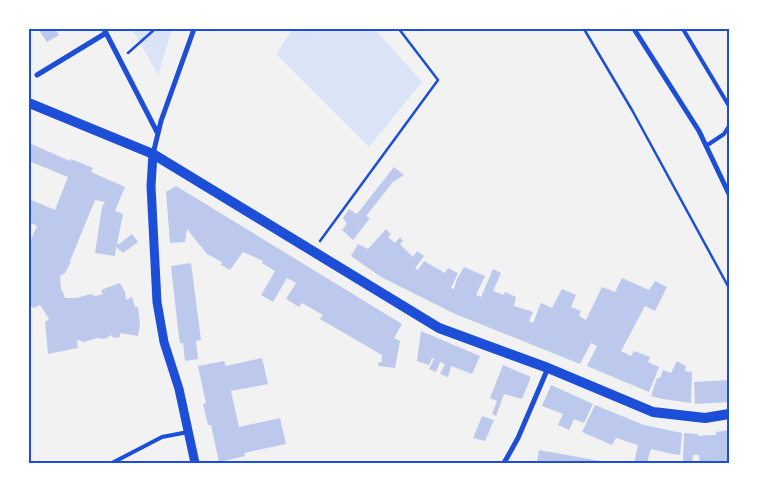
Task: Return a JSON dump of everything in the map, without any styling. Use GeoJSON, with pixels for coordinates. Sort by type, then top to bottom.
{"type":"FeatureCollection","features":[{"type":"Feature","properties":{"kind":"main road"},"geometry":{"type":"LineString","coordinates":[[29,103],[153,154],[440,328],[548,368],[653,412],[705,418],[729,414]]}},
{"type":"Feature","properties":{"kind":"street"},"geometry":{"type":"LineString","coordinates":[[194,29],[158,132],[153,154],[151,186],[157,302],[164,342],[179,389],[195,463]]}},
{"type":"Feature","properties":{"kind":"street"},"geometry":{"type":"LineString","coordinates":[[634,29],[698,131],[729,194]]}},
{"type":"Feature","properties":{"kind":"street"},"geometry":{"type":"LineString","coordinates":[[37,75],[105,31],[158,132]]}},
{"type":"Feature","properties":{"kind":"street"},"geometry":{"type":"LineString","coordinates":[[504,463],[518,438],[548,368]]}},
{"type":"Feature","properties":{"kind":"lane"},"geometry":{"type":"LineString","coordinates":[[683,29],[729,106]]}},
{"type":"Feature","properties":{"kind":"lane"},"geometry":{"type":"LineString","coordinates":[[706,146],[724,134],[729,126]]}},
{"type":"Feature","properties":{"kind":"lane"},"geometry":{"type":"LineString","coordinates":[[112,463],[162,437],[188,432]]}},
{"type":"Feature","properties":{"kind":"path"},"geometry":{"type":"LineString","coordinates":[[120,61],[155,29]]}},
{"type":"Feature","properties":{"kind":"path"},"geometry":{"type":"LineString","coordinates":[[313,250],[438,80],[399,29]]}},
{"type":"Feature","properties":{"kind":"path"},"geometry":{"type":"LineString","coordinates":[[584,29],[632,110],[729,288]]}},
{"type":"Feature","properties":{"kind":"shaded area"},"geometry":{"type":"Polygon","coordinates":[[[132,29],[172,29],[158,75],[132,29]]]}},
{"type":"Feature","properties":{"kind":"shaded area"},"geometry":{"type":"Polygon","coordinates":[[[293,29],[375,29],[422,82],[369,147],[276,54],[293,29]]]}},
{"type":"Feature","properties":{"kind":"building"},"geometry":{"type":"Polygon","coordinates":[[[38,29],[55,29],[59,35],[47,42],[38,29]]]}},
{"type":"Feature","properties":{"kind":"building"},"geometry":{"type":"Polygon","coordinates":[[[29,143],[70,161],[71,159],[93,168],[91,172],[125,187],[115,211],[123,214],[117,244],[132,234],[138,242],[123,253],[116,247],[115,256],[95,253],[102,207],[105,202],[95,200],[71,262],[65,273],[60,276],[61,289],[65,298],[77,298],[90,294],[95,296],[103,294],[101,290],[120,283],[125,292],[126,300],[132,297],[135,307],[138,307],[140,324],[138,336],[120,333],[120,337],[113,338],[112,335],[104,339],[97,338],[84,342],[77,340],[78,348],[48,354],[45,322],[49,319],[40,305],[34,308],[29,305],[29,241],[37,226],[29,222],[29,199],[55,210],[68,177],[29,161],[29,143]]]}},
{"type":"Feature","properties":{"kind":"building"},"geometry":{"type":"Polygon","coordinates":[[[394,167],[404,175],[393,182],[366,216],[370,218],[353,240],[342,230],[347,224],[343,218],[349,209],[357,214],[394,167]]]}},
{"type":"Feature","properties":{"kind":"building"},"geometry":{"type":"Polygon","coordinates":[[[176,186],[402,324],[394,338],[400,341],[395,368],[378,366],[379,362],[382,362],[382,355],[320,319],[323,315],[302,303],[299,307],[286,299],[296,283],[287,278],[273,302],[261,295],[275,271],[262,263],[263,261],[243,252],[230,270],[221,265],[222,262],[207,254],[187,229],[185,242],[170,243],[166,192],[176,186]]]}},
{"type":"Feature","properties":{"kind":"building"},"geometry":{"type":"Polygon","coordinates":[[[386,229],[391,234],[388,237],[395,243],[400,237],[403,241],[400,244],[413,257],[417,251],[424,256],[415,268],[418,270],[424,261],[445,273],[448,268],[458,273],[451,288],[454,289],[464,267],[485,276],[476,295],[481,297],[493,269],[501,273],[493,291],[504,295],[505,292],[516,297],[514,306],[533,312],[529,321],[533,323],[541,303],[552,308],[562,289],[576,295],[571,307],[581,311],[579,316],[586,320],[602,287],[615,292],[622,278],[649,290],[655,281],[667,287],[655,311],[645,306],[621,351],[631,356],[634,351],[650,357],[648,362],[659,367],[649,392],[587,366],[597,346],[591,343],[580,364],[453,313],[381,277],[351,256],[358,244],[368,249],[386,229]]]}},
{"type":"Feature","properties":{"kind":"building"},"geometry":{"type":"Polygon","coordinates":[[[191,263],[201,340],[196,341],[198,359],[185,361],[183,343],[180,343],[171,266],[191,263]]]}},
{"type":"Feature","properties":{"kind":"building"},"geometry":{"type":"Polygon","coordinates":[[[421,331],[480,356],[472,374],[451,366],[448,377],[440,374],[445,364],[440,362],[436,372],[429,369],[434,359],[432,358],[429,365],[417,361],[421,331]]]}},
{"type":"Feature","properties":{"kind":"building"},"geometry":{"type":"Polygon","coordinates":[[[262,358],[268,384],[231,391],[239,427],[280,418],[286,444],[244,453],[245,456],[219,462],[211,425],[208,425],[203,404],[206,403],[198,366],[224,361],[226,366],[262,358]]]}},
{"type":"Feature","properties":{"kind":"building"},"geometry":{"type":"Polygon","coordinates":[[[677,361],[686,366],[685,371],[692,372],[691,403],[651,396],[657,378],[660,378],[663,370],[671,373],[677,361]]]}},
{"type":"Feature","properties":{"kind":"building"},"geometry":{"type":"Polygon","coordinates":[[[503,365],[531,377],[522,399],[504,394],[496,416],[492,414],[497,401],[490,398],[503,365]]]}},
{"type":"Feature","properties":{"kind":"building"},"geometry":{"type":"Polygon","coordinates":[[[729,380],[729,402],[695,404],[694,382],[729,380]]]}},
{"type":"Feature","properties":{"kind":"building"},"geometry":{"type":"Polygon","coordinates":[[[551,385],[593,404],[584,423],[574,419],[569,430],[558,425],[563,414],[542,406],[551,385]]]}},
{"type":"Feature","properties":{"kind":"building"},"geometry":{"type":"Polygon","coordinates":[[[595,405],[644,425],[682,433],[680,455],[651,449],[647,463],[634,463],[638,445],[616,438],[612,445],[582,432],[595,405]]]}},
{"type":"Feature","properties":{"kind":"building"},"geometry":{"type":"Polygon","coordinates":[[[482,416],[494,420],[485,441],[473,438],[482,416]]]}},
{"type":"Feature","properties":{"kind":"building"},"geometry":{"type":"Polygon","coordinates":[[[729,430],[729,463],[700,463],[699,455],[693,455],[692,463],[683,463],[684,433],[698,434],[698,436],[716,435],[716,432],[729,430]]]}},
{"type":"Feature","properties":{"kind":"building"},"geometry":{"type":"Polygon","coordinates":[[[539,450],[600,461],[600,463],[537,463],[539,450]]]}}]}
